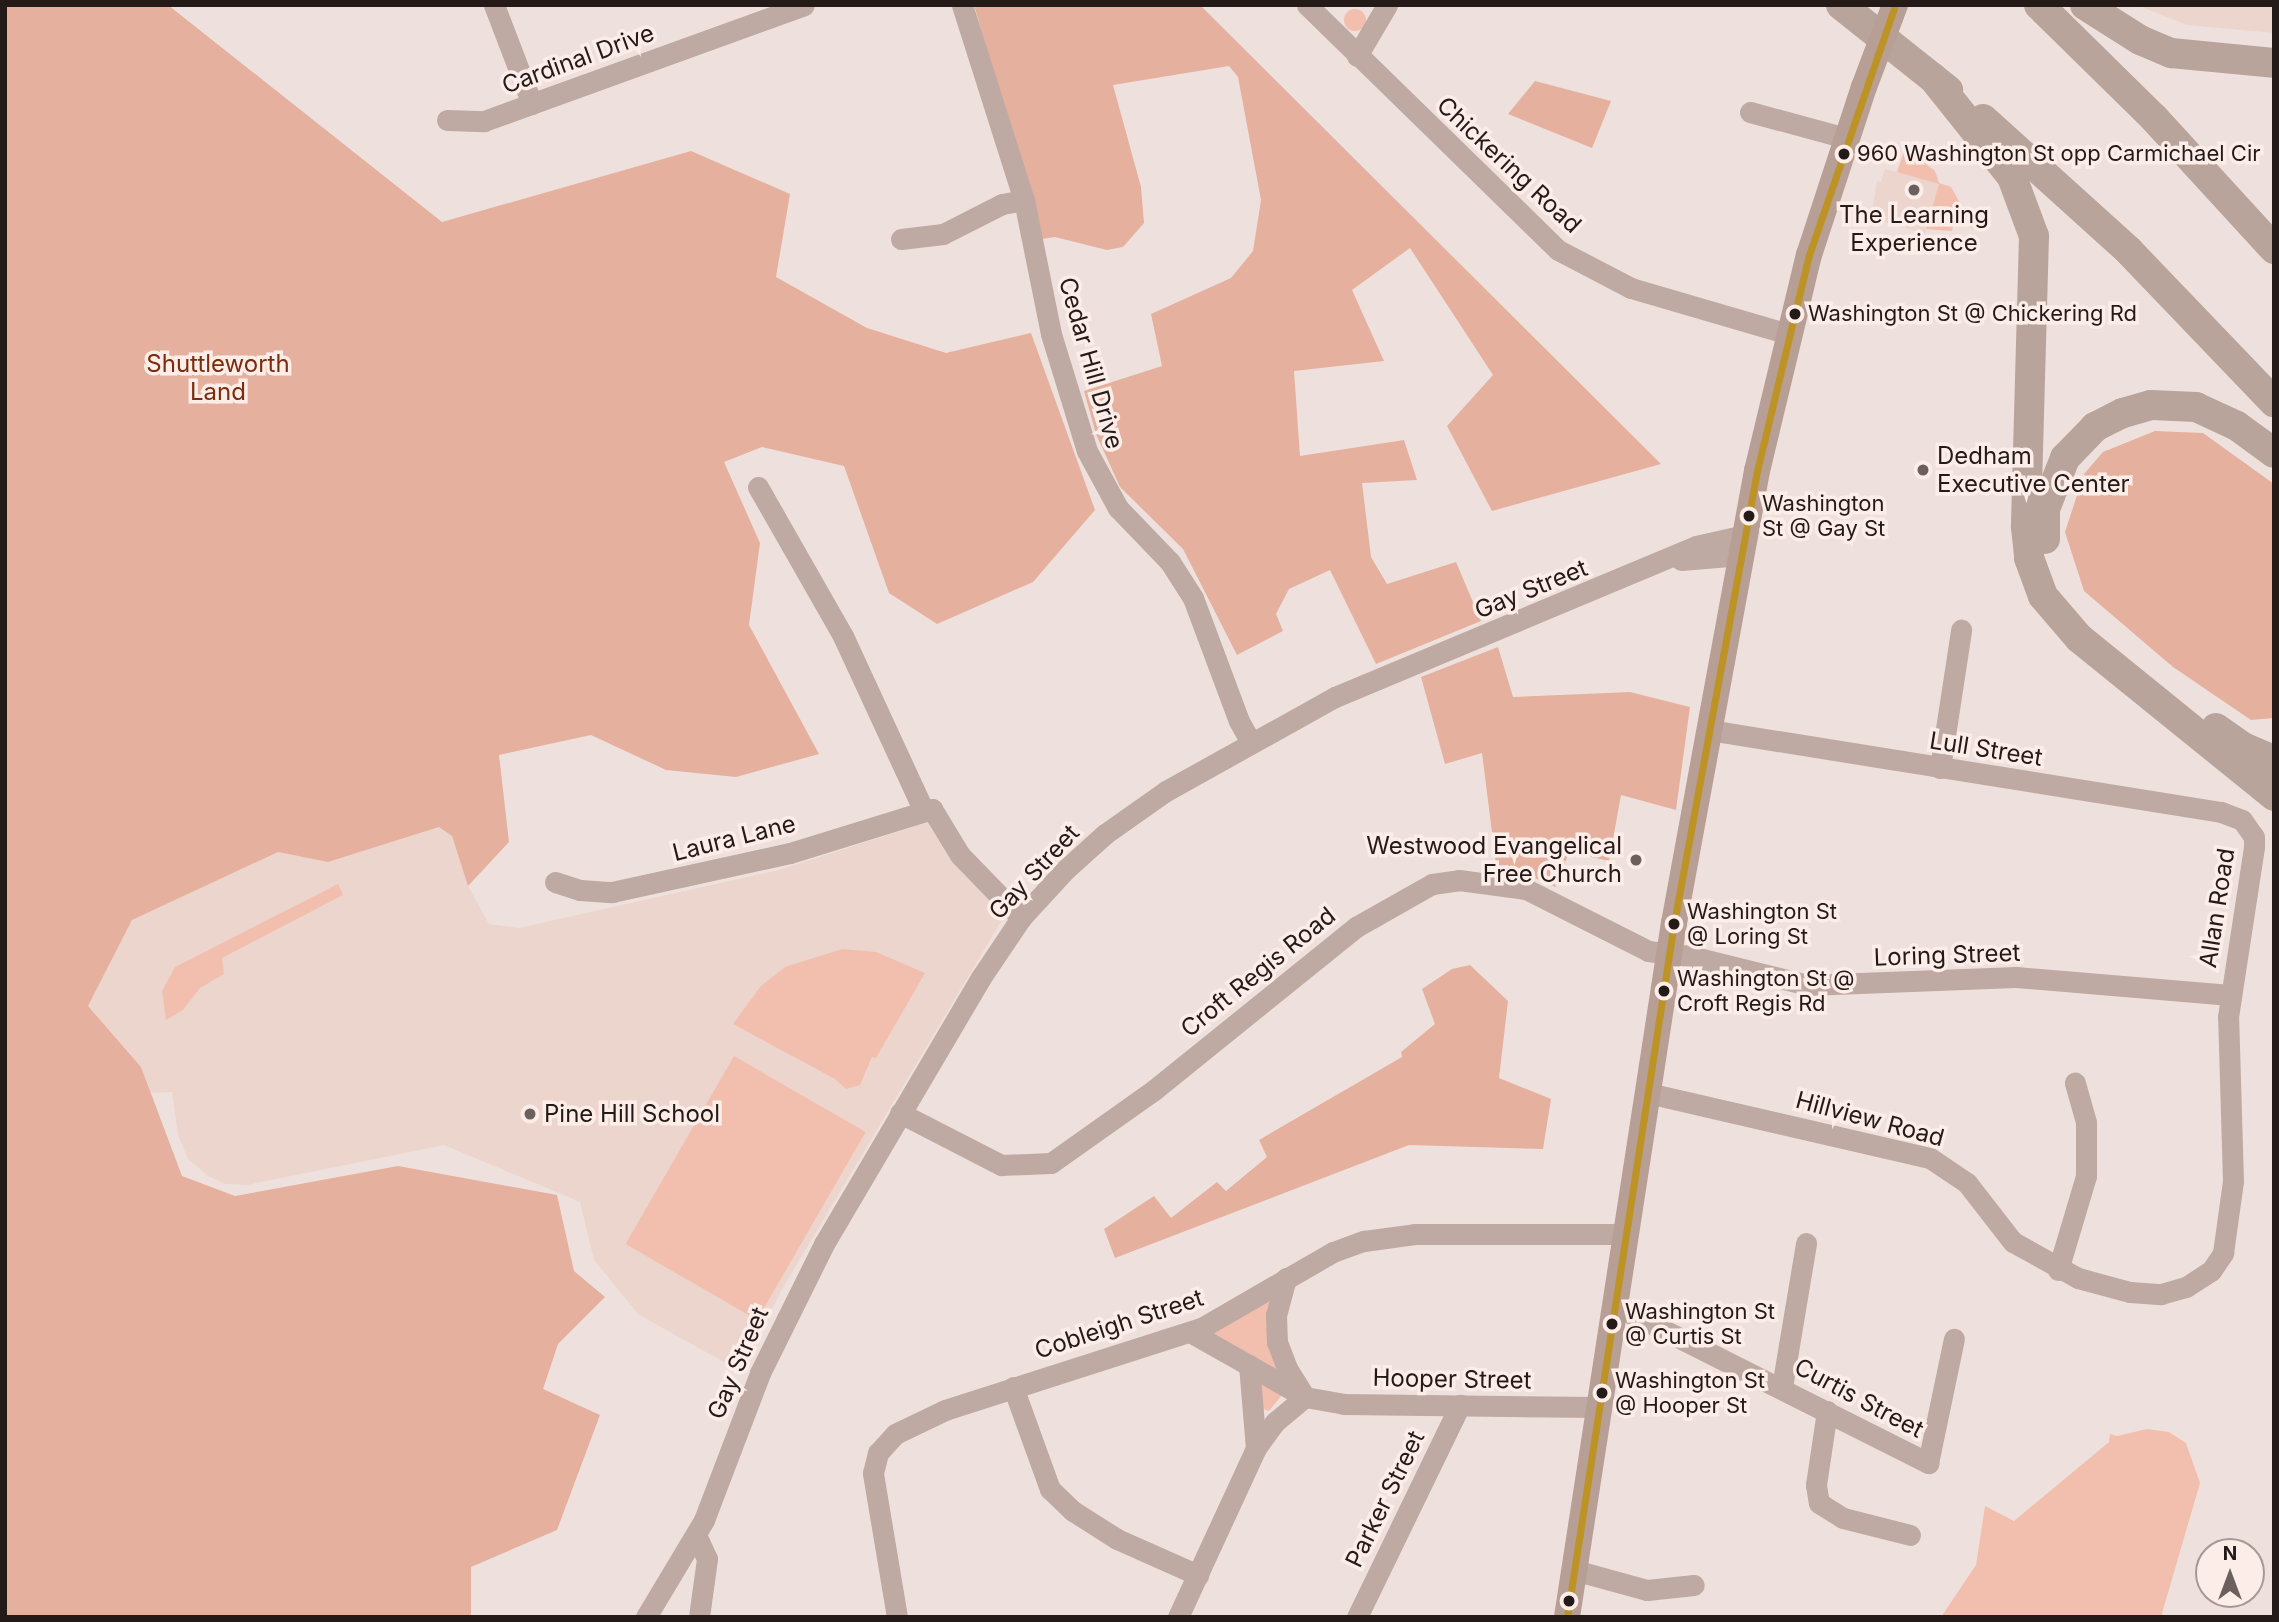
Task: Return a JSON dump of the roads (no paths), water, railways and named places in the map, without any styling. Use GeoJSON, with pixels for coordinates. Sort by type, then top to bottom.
{"type":"FeatureCollection","features":[{"type":"Feature","properties":{"kind":"highway"},"geometry":{"type":"LineString","coordinates":[[1840,5],[1933,78],[2109,232],[2274,402]]}},
{"type":"Feature","properties":{"kind":"highway"},"geometry":{"type":"LineString","coordinates":[[2039,5],[2145,108],[2274,249]]}},
{"type":"Feature","properties":{"kind":"highway"},"geometry":{"type":"LineString","coordinates":[[2085,5],[2164,50],[2274,63]]}},
{"type":"Feature","properties":{"kind":"highway"},"geometry":{"type":"LineString","coordinates":[[1933,78],[2012,177],[2034,236],[2026,527],[2029,558],[2043,596],[2079,638],[2274,796]]}},
{"type":"Feature","properties":{"kind":"highway"},"geometry":{"type":"LineString","coordinates":[[2274,453],[2211,412],[2167,404],[2137,408],[2095,427],[2065,458],[2052,484],[2044,522],[2050,571],[2076,612],[2228,738],[2274,760]]}},
{"type":"Feature","properties":{"kind":"main road"},"geometry":{"type":"LineString","coordinates":[[1567,1617],[1670,954],[1743,545],[1787,334],[1846,138],[1895,5]]}},
{"type":"Feature","properties":{"kind":"street"},"geometry":{"type":"LineString","coordinates":[[494,5],[532,104]]}},
{"type":"Feature","properties":{"kind":"street","name":"Cardinal Drive"},"geometry":{"type":"LineString","coordinates":[[447,120],[484,121],[804,5]]}},
{"type":"Feature","properties":{"kind":"street","name":"Cedar Hill Drive"},"geometry":{"type":"LineString","coordinates":[[962,5],[1024,200],[1051,334],[1087,452],[1118,508],[1170,562],[1194,597],[1220,659],[1235,712],[1250,741]]}},
{"type":"Feature","properties":{"kind":"street"},"geometry":{"type":"LineString","coordinates":[[1357,55],[1387,5]]}},
{"type":"Feature","properties":{"kind":"street","name":"Chickering Road"},"geometry":{"type":"LineString","coordinates":[[1321,9],[1357,55],[1537,234],[1580,264],[1657,298],[1787,334]]}},
{"type":"Feature","properties":{"kind":"street"},"geometry":{"type":"LineString","coordinates":[[1751,112],[1846,138]]}},
{"type":"Feature","properties":{"kind":"street"},"geometry":{"type":"LineString","coordinates":[[901,239],[943,234],[1002,204],[1024,200]]}},
{"type":"Feature","properties":{"kind":"street"},"geometry":{"type":"LineString","coordinates":[[758,487],[844,636],[923,809],[932,809],[960,856],[1021,918]]}},
{"type":"Feature","properties":{"kind":"street","name":"Gay Street"},"geometry":{"type":"LineString","coordinates":[[646,1617],[696,1535],[792,1305],[900,1113],[1021,918],[1105,834],[1166,791],[1250,741],[1394,671],[1665,562],[1696,546],[1743,545]]}},
{"type":"Feature","properties":{"kind":"street"},"geometry":{"type":"LineString","coordinates":[[1940,768],[1961,630]]}},
{"type":"Feature","properties":{"kind":"street","name":"Lull Street"},"geometry":{"type":"LineString","coordinates":[[1709,730],[2221,813],[2242,820],[2249,829]]}},
{"type":"Feature","properties":{"kind":"street","name":"Laura Lane"},"geometry":{"type":"LineString","coordinates":[[555,882],[612,892],[790,853],[923,809]]}},
{"type":"Feature","properties":{"kind":"street","name":"Allan Road"},"geometry":{"type":"LineString","coordinates":[[2230,995],[2255,847],[2249,829]]}},
{"type":"Feature","properties":{"kind":"street","name":"Croft Regis Road"},"geometry":{"type":"LineString","coordinates":[[900,1113],[1001,1165],[1051,1163],[1154,1090],[1356,927],[1432,884],[1459,880],[1526,889],[1605,932],[1648,951],[1670,954]]}},
{"type":"Feature","properties":{"kind":"street","name":"Loring Street"},"geometry":{"type":"LineString","coordinates":[[1670,954],[1808,985],[2016,977],[2230,995]]}},
{"type":"Feature","properties":{"kind":"street","name":"Hillview Road"},"geometry":{"type":"LineString","coordinates":[[1648,1093],[1930,1158],[1967,1182],[2013,1242],[2058,1270],[2130,1292],[2161,1294],[2186,1287],[2211,1271],[2223,1253],[2233,1181],[2230,995]]}},
{"type":"Feature","properties":{"kind":"street"},"geometry":{"type":"LineString","coordinates":[[2058,1270],[2087,1176],[2087,1122],[2075,1083]]}},
{"type":"Feature","properties":{"kind":"street","name":"Cobleigh Street"},"geometry":{"type":"LineString","coordinates":[[897,1617],[873,1473],[878,1452],[895,1434],[945,1409],[1190,1332],[1348,1245],[1380,1237],[1626,1234]]}},
{"type":"Feature","properties":{"kind":"street"},"geometry":{"type":"LineString","coordinates":[[1782,1387],[1806,1243]]}},
{"type":"Feature","properties":{"kind":"street"},"geometry":{"type":"LineString","coordinates":[[1178,1617],[1256,1448],[1275,1422],[1306,1397],[1288,1370],[1277,1342],[1276,1315],[1286,1278]]}},
{"type":"Feature","properties":{"kind":"street","name":"Curtis Street"},"geometry":{"type":"LineString","coordinates":[[1614,1305],[1782,1387],[1928,1463],[1954,1339]]}},
{"type":"Feature","properties":{"kind":"street","name":"Hooper Street"},"geometry":{"type":"LineString","coordinates":[[1190,1332],[1306,1397],[1343,1404],[1598,1408]]}},
{"type":"Feature","properties":{"kind":"street"},"geometry":{"type":"LineString","coordinates":[[1249,1365],[1256,1448]]}},
{"type":"Feature","properties":{"kind":"street"},"geometry":{"type":"LineString","coordinates":[[1013,1387],[1049,1489],[1073,1511],[1117,1539],[1198,1575]]}},
{"type":"Feature","properties":{"kind":"street","name":"Parker Street"},"geometry":{"type":"LineString","coordinates":[[1357,1617],[1460,1405]]}},
{"type":"Feature","properties":{"kind":"street"},"geometry":{"type":"LineString","coordinates":[[1827,1411],[1816,1485],[1819,1503],[1843,1518],[1910,1535]]}},
{"type":"Feature","properties":{"kind":"street"},"geometry":{"type":"LineString","coordinates":[[696,1535],[707,1559],[699,1617]]}},
{"type":"Feature","properties":{"kind":"street"},"geometry":{"type":"LineString","coordinates":[[1574,1570],[1647,1590],[1694,1585]]}},
{"type":"Feature","properties":{"kind":"place","name":"960 Washington St opp Carmichael Cir"},"geometry":{"type":"Point","coordinates":[1844,154]}},
{"type":"Feature","properties":{"kind":"place","name":"The Learning Experience"},"geometry":{"type":"Point","coordinates":[1914,190]}},
{"type":"Feature","properties":{"kind":"place","name":"Washington St @ Chickering Rd"},"geometry":{"type":"Point","coordinates":[1795,314]}},
{"type":"Feature","properties":{"kind":"place","name":"Dedham Executive Center"},"geometry":{"type":"Point","coordinates":[1923,470]}},
{"type":"Feature","properties":{"kind":"place","name":"Washington St @ Gay St"},"geometry":{"type":"Point","coordinates":[1749,516]}},
{"type":"Feature","properties":{"kind":"place","name":"Westwood Evangelical Free Church"},"geometry":{"type":"Point","coordinates":[1636,860]}},
{"type":"Feature","properties":{"kind":"place","name":"Washington St @ Loring St"},"geometry":{"type":"Point","coordinates":[1674,924]}},
{"type":"Feature","properties":{"kind":"place","name":"Washington St @ Croft Regis Rd"},"geometry":{"type":"Point","coordinates":[1664,991]}},
{"type":"Feature","properties":{"kind":"place","name":"Pine Hill School"},"geometry":{"type":"Point","coordinates":[530,1114]}},
{"type":"Feature","properties":{"kind":"place","name":"Washington St @ Curtis St"},"geometry":{"type":"Point","coordinates":[1612,1324]}},
{"type":"Feature","properties":{"kind":"place","name":"Washington St @ Hooper St"},"geometry":{"type":"Point","coordinates":[1602,1393]}},
{"type":"Feature","properties":{"kind":"park label","name":"Shuttleworth Land"},"geometry":{"type":"Point","coordinates":[218,378]}}]}
